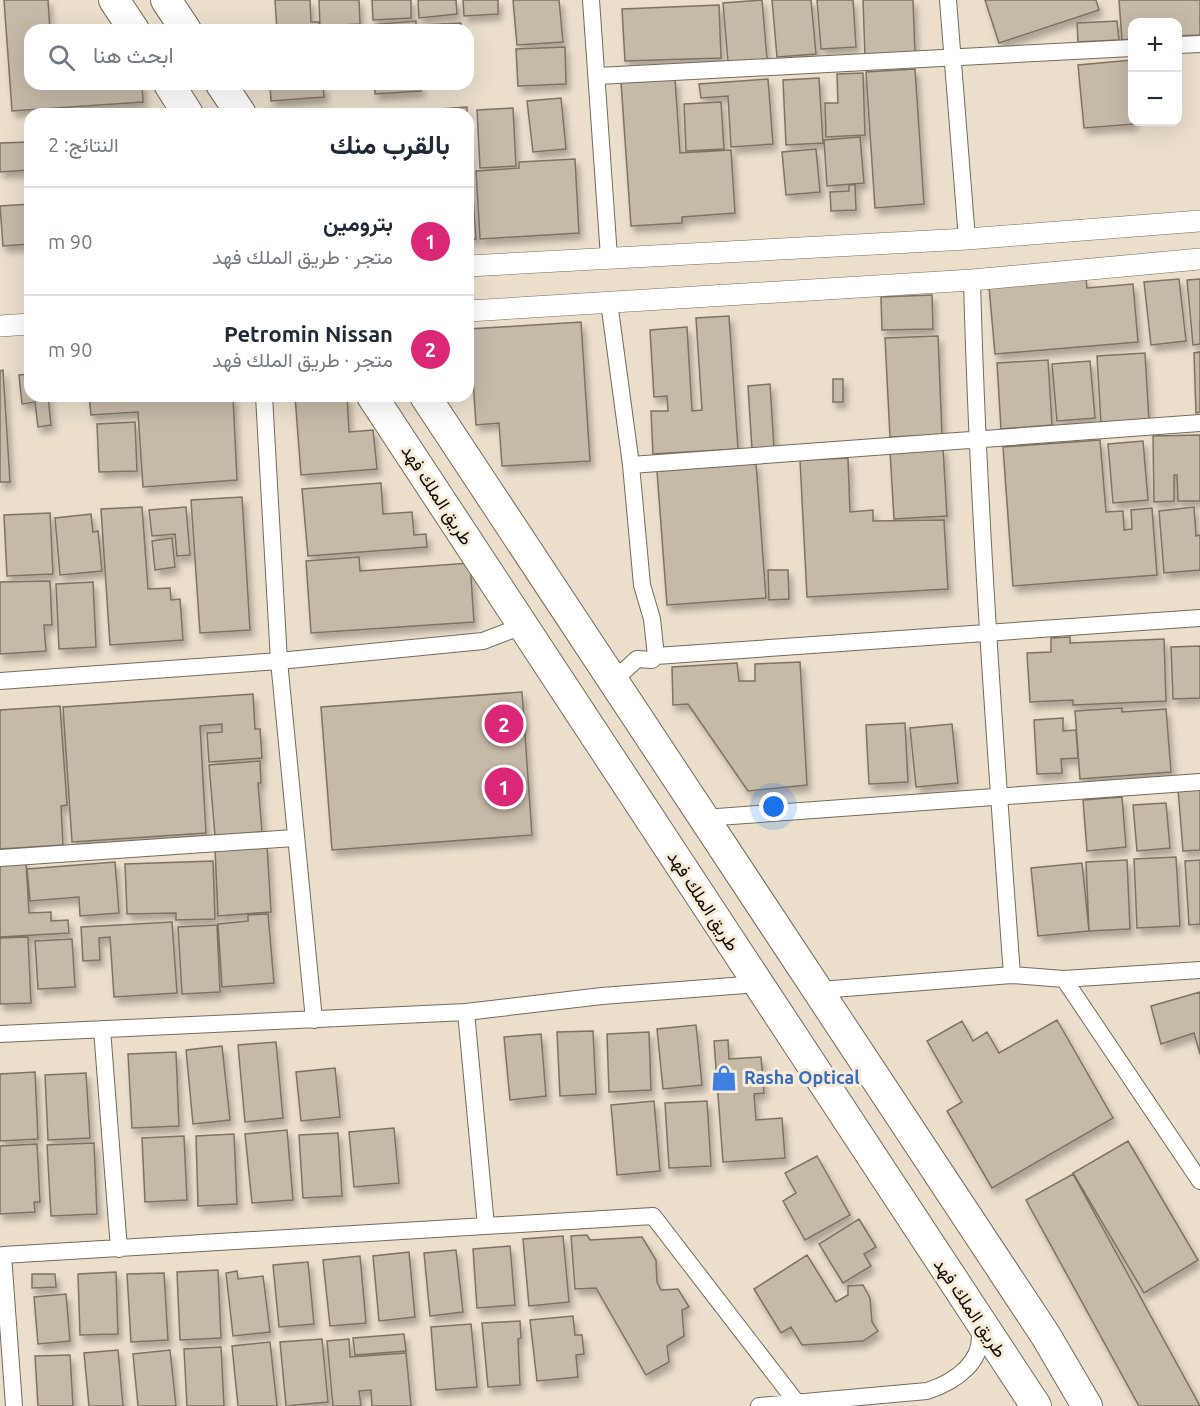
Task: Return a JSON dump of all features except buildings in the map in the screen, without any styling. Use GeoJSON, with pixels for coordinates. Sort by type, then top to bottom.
{"type":"FeatureCollection","features":[{"type":"Feature","properties":{"kind":"highway"},"geometry":{"type":"LineString","coordinates":[[114,0],[130,24]]}},
{"type":"Feature","properties":{"kind":"highway"},"geometry":{"type":"LineString","coordinates":[[166,0],[182,24]]}},
{"type":"Feature","properties":{"kind":"highway"},"geometry":{"type":"LineString","coordinates":[[173,90],[184,108]]}},
{"type":"Feature","properties":{"kind":"highway"},"geometry":{"type":"LineString","coordinates":[[225,90],[237,108]]}},
{"type":"Feature","properties":{"kind":"highway","name":"طريق الملك فهد"},"geometry":{"type":"LineString","coordinates":[[376,402],[1036,1406]]}},
{"type":"Feature","properties":{"kind":"highway"},"geometry":{"type":"LineString","coordinates":[[429,402],[1046,1336],[1087,1406]]}},
{"type":"Feature","properties":{"kind":"street"},"geometry":{"type":"LineString","coordinates":[[591,0],[609,257]]}},
{"type":"Feature","properties":{"kind":"street"},"geometry":{"type":"LineString","coordinates":[[948,0],[967,239]]}},
{"type":"Feature","properties":{"kind":"street"},"geometry":{"type":"LineString","coordinates":[[1182,45],[1200,44]]}},
{"type":"Feature","properties":{"kind":"street"},"geometry":{"type":"LineString","coordinates":[[598,76],[951,60],[1128,48]]}},
{"type":"Feature","properties":{"kind":"street"},"geometry":{"type":"LineString","coordinates":[[474,266],[967,239],[1200,221]]}},
{"type":"Feature","properties":{"kind":"street"},"geometry":{"type":"LineString","coordinates":[[474,311],[972,280],[1200,259]]}},
{"type":"Feature","properties":{"kind":"street"},"geometry":{"type":"LineString","coordinates":[[972,280],[976,441],[987,634],[1012,975]]}},
{"type":"Feature","properties":{"kind":"street"},"geometry":{"type":"LineString","coordinates":[[609,302],[631,465],[642,585],[652,619],[656,656]]}},
{"type":"Feature","properties":{"kind":"street"},"geometry":{"type":"LineString","coordinates":[[0,326],[24,324]]}},
{"type":"Feature","properties":{"kind":"street"},"geometry":{"type":"LineString","coordinates":[[264,402],[279,661],[294,838],[314,1020]]}},
{"type":"Feature","properties":{"kind":"street"},"geometry":{"type":"LineString","coordinates":[[631,465],[1200,423]]}},
{"type":"Feature","properties":{"kind":"street"},"geometry":{"type":"LineString","coordinates":[[614,680],[637,659],[652,660],[656,656],[1200,618]]}},
{"type":"Feature","properties":{"kind":"street"},"geometry":{"type":"LineString","coordinates":[[0,681],[279,661],[483,641],[522,626]]}},
{"type":"Feature","properties":{"kind":"street"},"geometry":{"type":"LineString","coordinates":[[704,818],[1200,782]]}},
{"type":"Feature","properties":{"kind":"street"},"geometry":{"type":"LineString","coordinates":[[0,858],[294,838]]}},
{"type":"Feature","properties":{"kind":"street"},"geometry":{"type":"LineString","coordinates":[[819,990],[1012,975],[1064,979],[1200,970]]}},
{"type":"Feature","properties":{"kind":"street"},"geometry":{"type":"LineString","coordinates":[[1064,979],[1200,1181]]}},
{"type":"Feature","properties":{"kind":"street"},"geometry":{"type":"LineString","coordinates":[[0,1034],[466,1012],[602,996],[758,984]]}},
{"type":"Feature","properties":{"kind":"street"},"geometry":{"type":"LineString","coordinates":[[466,1012],[486,1226]]}},
{"type":"Feature","properties":{"kind":"street"},"geometry":{"type":"LineString","coordinates":[[102,1029],[119,1249]]}},
{"type":"Feature","properties":{"kind":"street"},"geometry":{"type":"LineString","coordinates":[[14,1406],[3,1255],[653,1216],[797,1403]]}},
{"type":"Feature","properties":{"kind":"street"},"geometry":{"type":"LineString","coordinates":[[759,1406],[927,1391],[944,1386],[974,1361],[980,1350],[976,1318]]}},
{"type":"Feature","properties":{"kind":"place","name":"Petromin Nissan"},"geometry":{"type":"Point","coordinates":[504,724]}},
{"type":"Feature","properties":{"kind":"place","name":"بترومين"},"geometry":{"type":"Point","coordinates":[504,787]}},
{"type":"Feature","properties":{"kind":"place","name":"Rasha Optical"},"geometry":{"type":"Point","coordinates":[724,1078]}}]}
